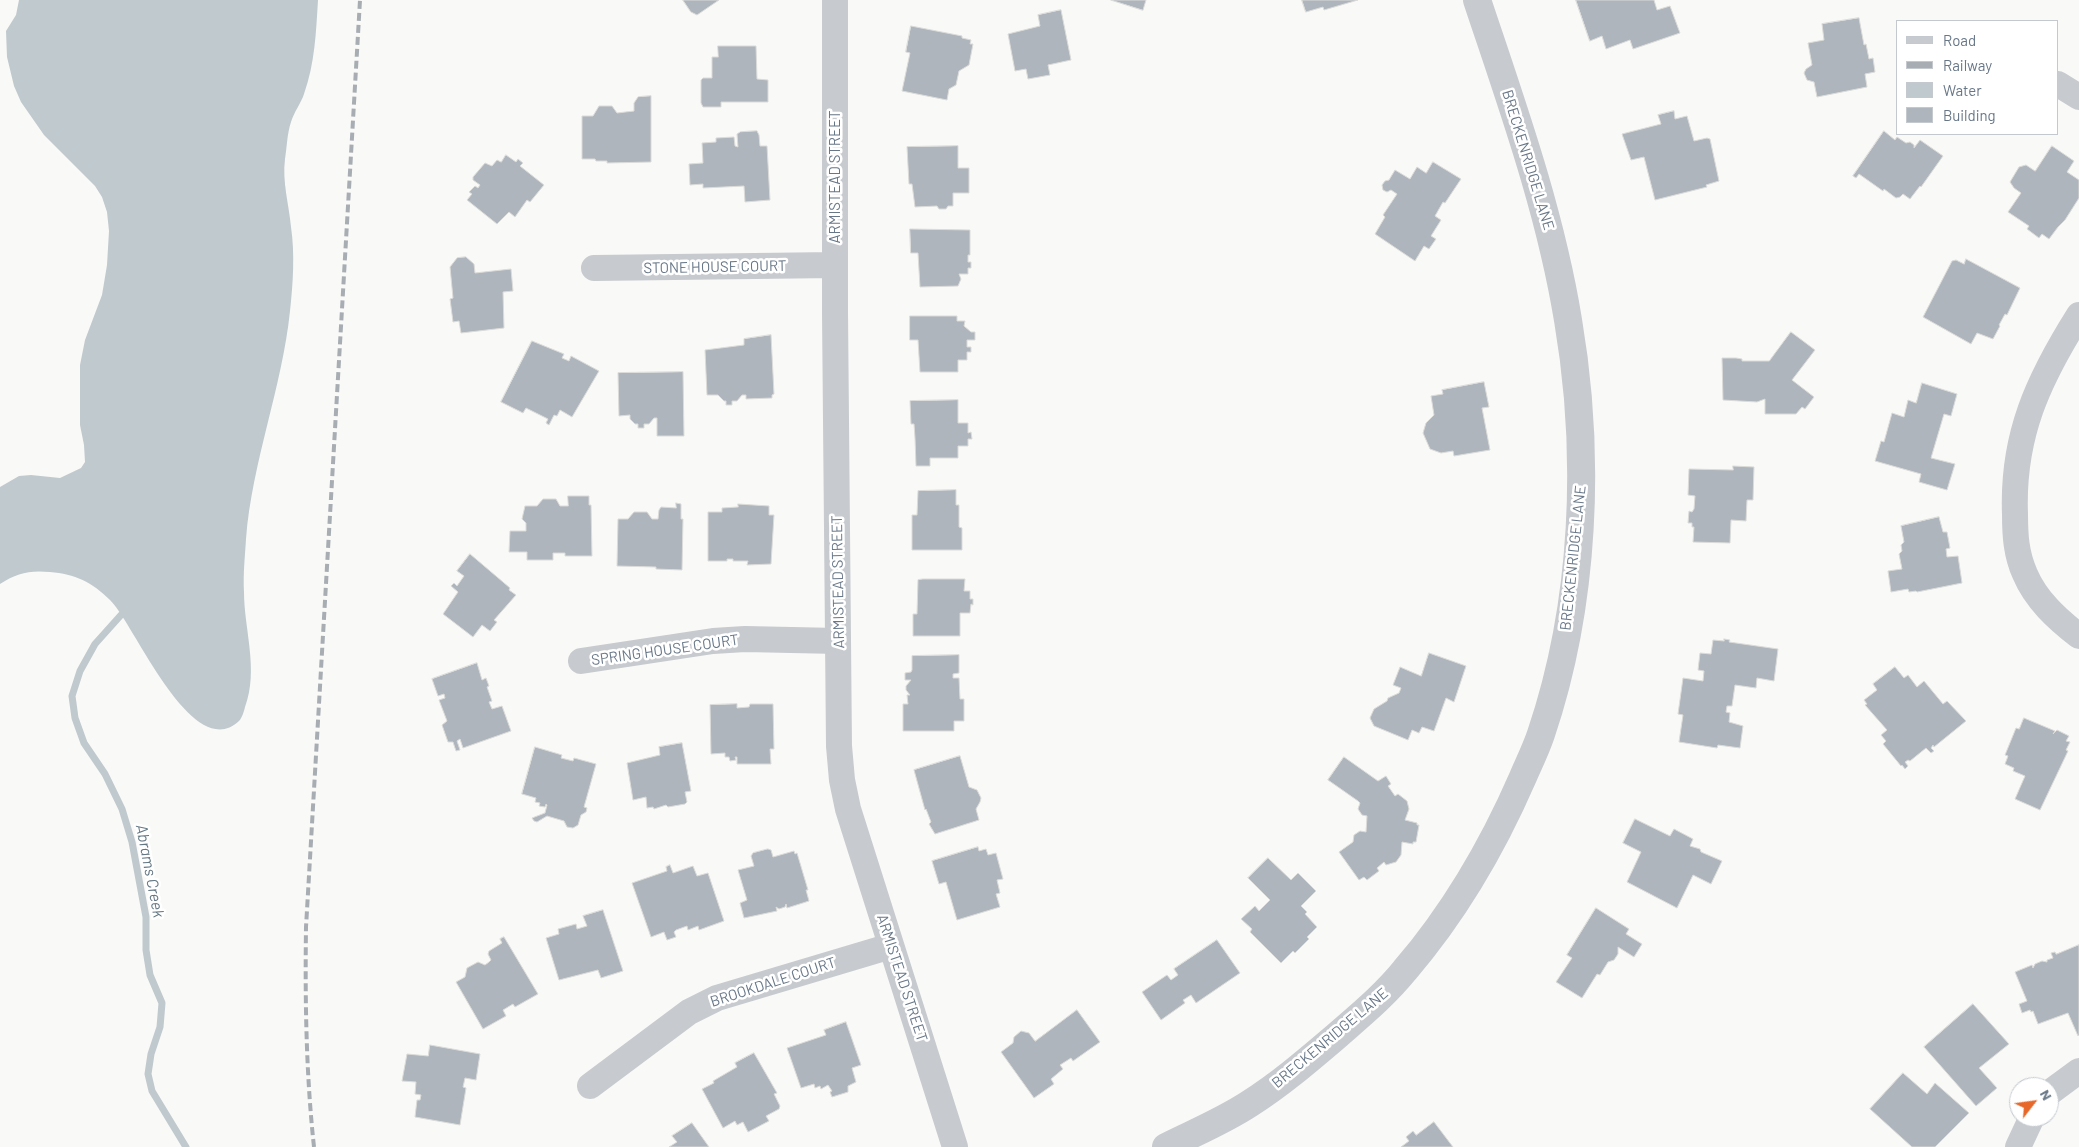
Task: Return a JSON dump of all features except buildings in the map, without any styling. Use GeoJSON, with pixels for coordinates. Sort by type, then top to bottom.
{"type":"FeatureCollection","features":[{"type":"Feature","properties":{"kind":"street","name":"ARMISTEAD STREET"},"geometry":{"type":"LineString","coordinates":[[835,0],[838,641],[839,746],[842,780],[848,809],[955,1147]]}},
{"type":"Feature","properties":{"kind":"street","name":"BRECKENRIDGE LANE"},"geometry":{"type":"LineString","coordinates":[[1166,1147],[1249,1104],[1297,1070],[1371,1006],[1406,970],[1443,920],[1483,860],[1511,806],[1541,736],[1560,667],[1572,604],[1581,514],[1582,466],[1577,389],[1568,320],[1552,238],[1534,171],[1477,0]]}},
{"type":"Feature","properties":{"kind":"street"},"geometry":{"type":"LineString","coordinates":[[2059,85],[2079,98]]}},
{"type":"Feature","properties":{"kind":"street","name":"STONE HOUSE COURT"},"geometry":{"type":"LineString","coordinates":[[594,268],[835,265]]}},
{"type":"Feature","properties":{"kind":"street"},"geometry":{"type":"LineString","coordinates":[[2079,315],[2048,368],[2030,406],[2019,447],[2014,493],[2016,544],[2025,573],[2037,596],[2058,620],[2079,636]]}},
{"type":"Feature","properties":{"kind":"street","name":"SPRING HOUSE COURT"},"geometry":{"type":"LineString","coordinates":[[581,661],[713,641],[745,639],[838,641]]}},
{"type":"Feature","properties":{"kind":"street","name":"BROOKDALE COURT"},"geometry":{"type":"LineString","coordinates":[[590,1086],[690,1012],[717,998],[891,946]]}},
{"type":"Feature","properties":{"kind":"street"},"geometry":{"type":"LineString","coordinates":[[2059,1086],[2079,1071]]}},
{"type":"Feature","properties":{"kind":"street"},"geometry":{"type":"LineString","coordinates":[[2018,1147],[2027,1127]]}},
{"type":"Feature","properties":{"kind":"water"},"geometry":{"type":"Polygon","coordinates":[[[19,0],[318,0],[311,71],[304,94],[290,127],[284,168],[293,248],[293,280],[290,311],[281,368],[254,482],[246,539],[244,585],[251,679],[249,693],[240,720],[221,729],[202,724],[184,708],[166,686],[121,614],[97,588],[75,577],[36,571],[23,573],[0,584],[0,487],[19,476],[31,475],[60,478],[81,468],[85,462],[80,425],[80,365],[85,340],[102,295],[107,265],[109,231],[107,212],[102,197],[95,186],[44,135],[21,102],[14,86],[7,57],[6,31],[16,15],[19,0]]]}},
{"type":"Feature","properties":{"kind":"waterway","name":"Abrams Creek"},"geometry":{"type":"LineString","coordinates":[[121,615],[95,644],[80,671],[72,696],[75,718],[84,743],[105,774],[122,809],[132,842],[146,917],[146,950],[150,975],[162,1003],[160,1027],[151,1054],[148,1074],[152,1091],[186,1147]]}},
{"type":"Feature","properties":{"kind":"railway"},"geometry":{"type":"LineString","coordinates":[[314,1147],[309,1092],[306,927],[360,0]]}}]}
